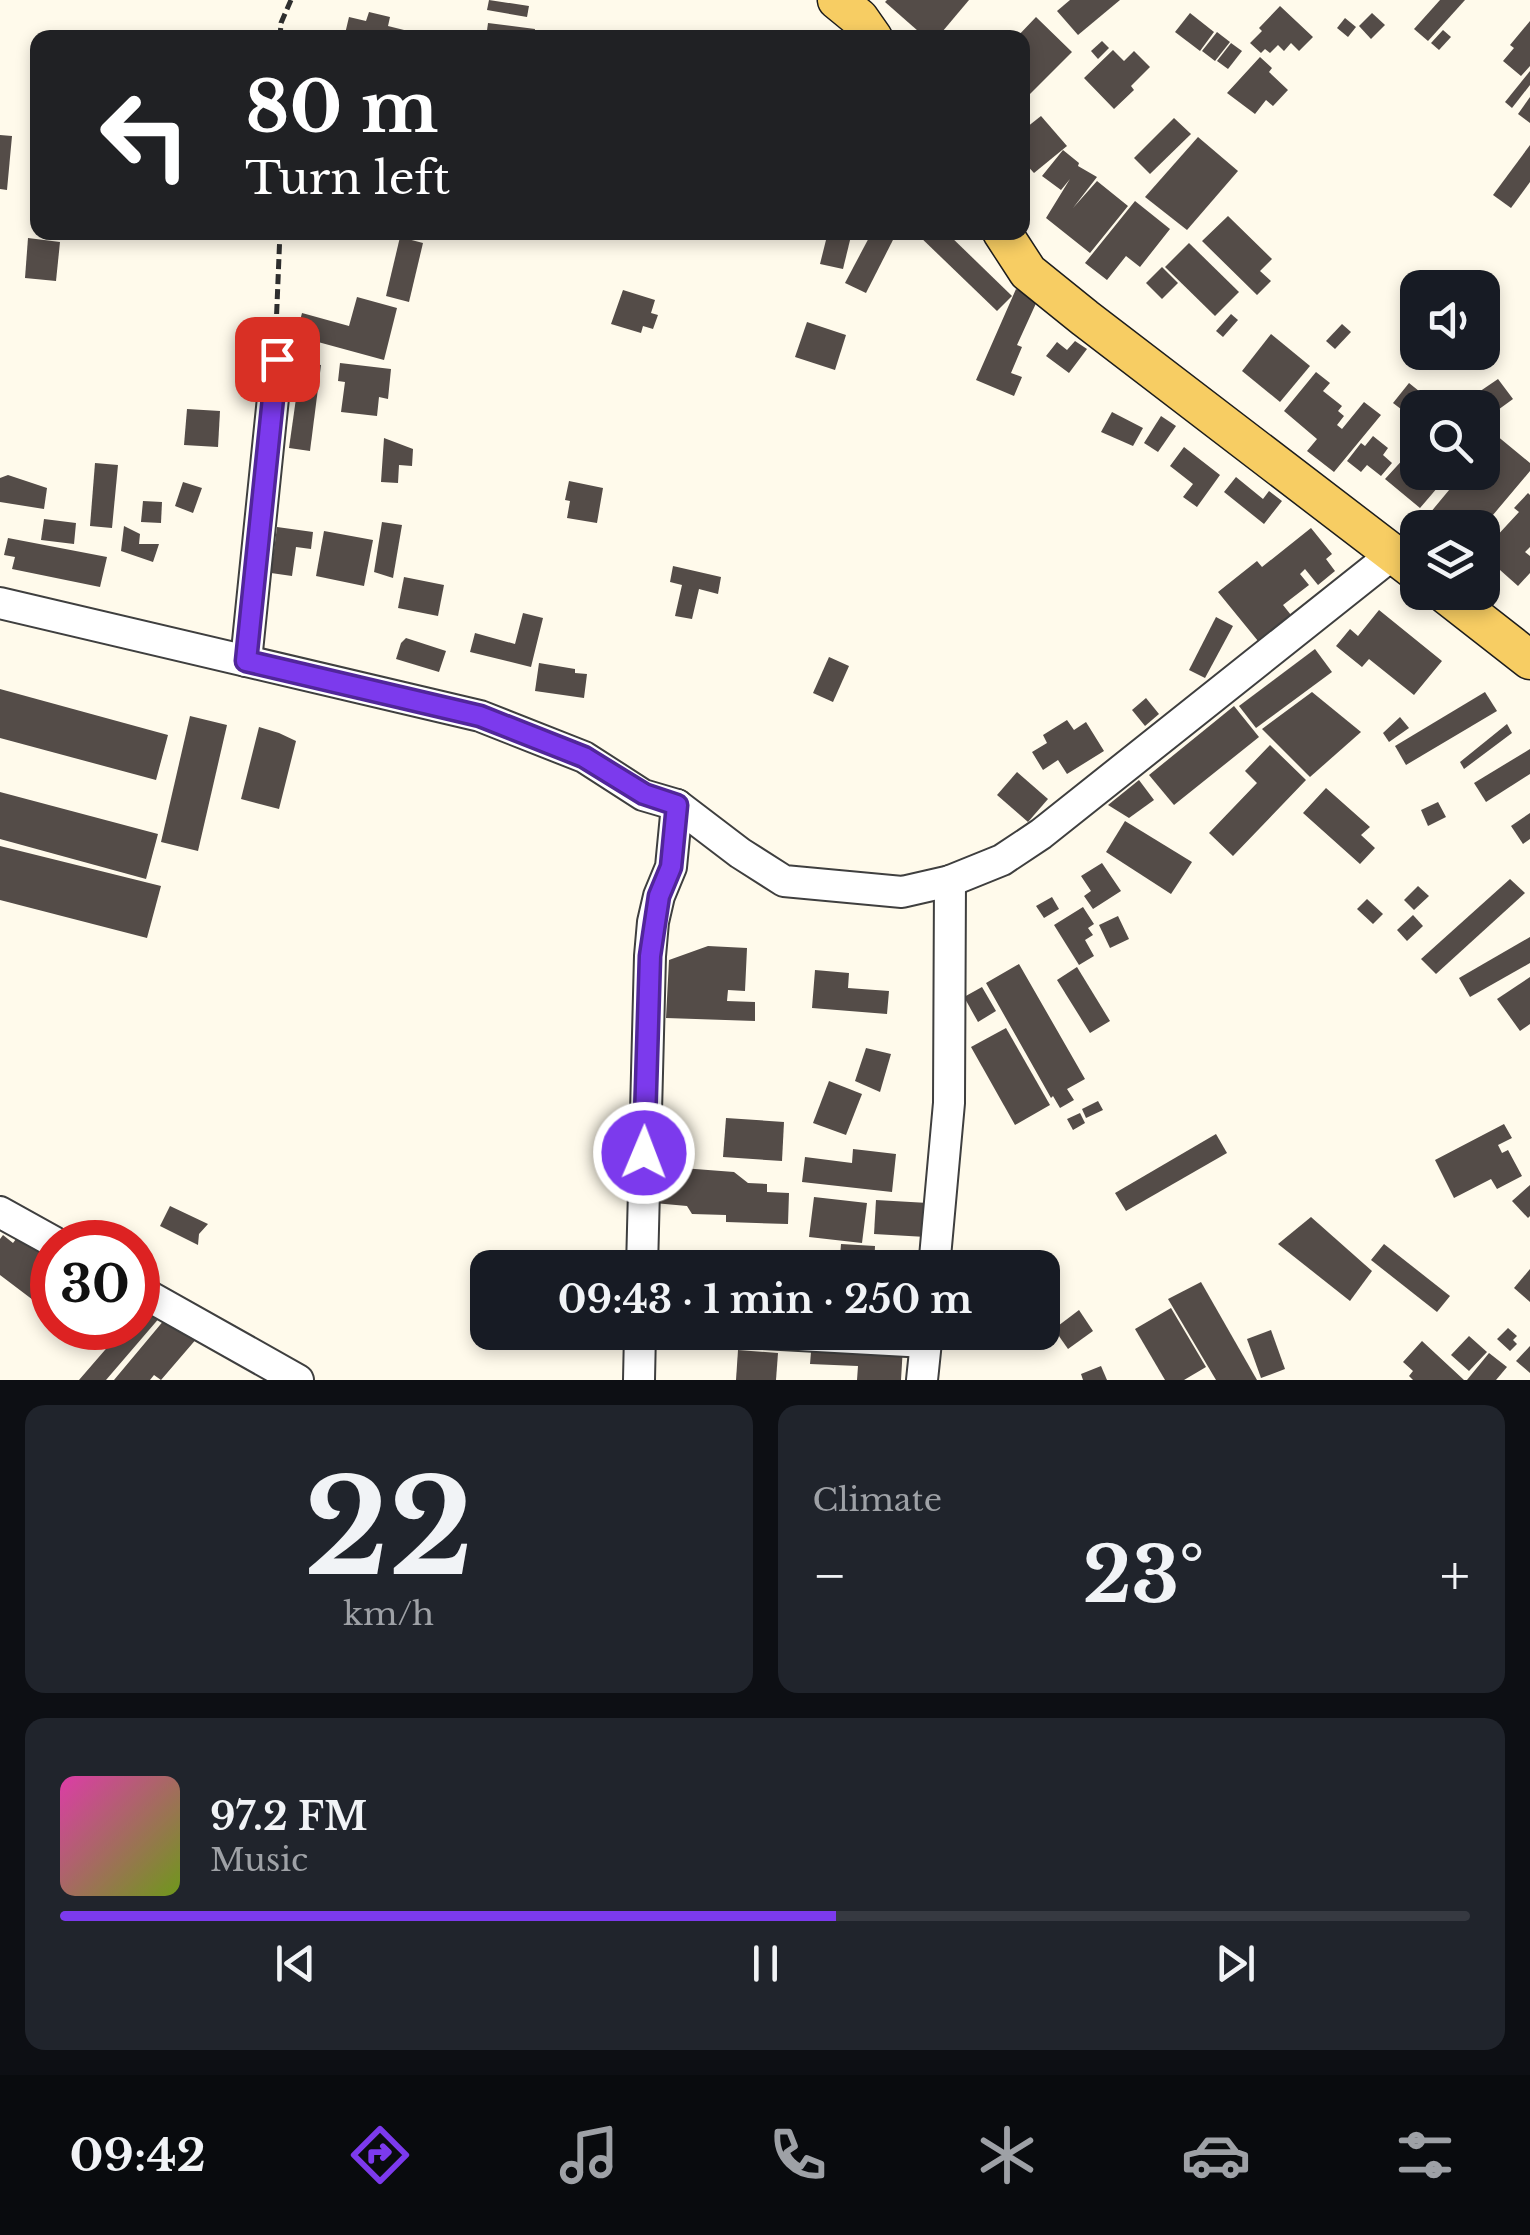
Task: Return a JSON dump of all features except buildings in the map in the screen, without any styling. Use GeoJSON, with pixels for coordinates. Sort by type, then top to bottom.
{"type":"FeatureCollection","features":[{"type":"Feature","properties":{"kind":"main road"},"geometry":{"type":"LineString","coordinates":[[837,0],[867,30]]}},
{"type":"Feature","properties":{"kind":"main road"},"geometry":{"type":"LineString","coordinates":[[1007,240],[1028,272],[1400,559]]}},
{"type":"Feature","properties":{"kind":"main road"},"geometry":{"type":"LineString","coordinates":[[1466,610],[1530,660]]}},
{"type":"Feature","properties":{"kind":"street"},"geometry":{"type":"LineString","coordinates":[[246,661],[277,359]]}},
{"type":"Feature","properties":{"kind":"street"},"geometry":{"type":"LineString","coordinates":[[0,603],[480,716],[584,757],[644,794],[677,805],[740,853],[784,880],[902,892],[950,881],[1002,860],[1400,567]]}},
{"type":"Feature","properties":{"kind":"street"},"geometry":{"type":"LineString","coordinates":[[642,1250],[650,956],[659,896],[671,867],[677,805]]}},
{"type":"Feature","properties":{"kind":"street"},"geometry":{"type":"LineString","coordinates":[[936,1250],[950,1104],[950,881]]}},
{"type":"Feature","properties":{"kind":"street"},"geometry":{"type":"LineString","coordinates":[[0,1212],[30,1229]]}},
{"type":"Feature","properties":{"kind":"street"},"geometry":{"type":"LineString","coordinates":[[160,1302],[298,1380]]}},
{"type":"Feature","properties":{"kind":"street"},"geometry":{"type":"LineString","coordinates":[[639,1380],[640,1350]]}},
{"type":"Feature","properties":{"kind":"street"},"geometry":{"type":"LineString","coordinates":[[922,1380],[925,1350]]}},
{"type":"Feature","properties":{"kind":"path"},"geometry":{"type":"LineString","coordinates":[[281,30],[291,0]]}},
{"type":"Feature","properties":{"kind":"path"},"geometry":{"type":"LineString","coordinates":[[277,359],[280,240]]}},
{"type":"Feature","properties":{"kind":"route"},"geometry":{"type":"LineString","coordinates":[[277,359],[246,661],[480,716],[584,757],[644,794],[677,805],[671,867],[653,922],[644,1153]]}}]}
